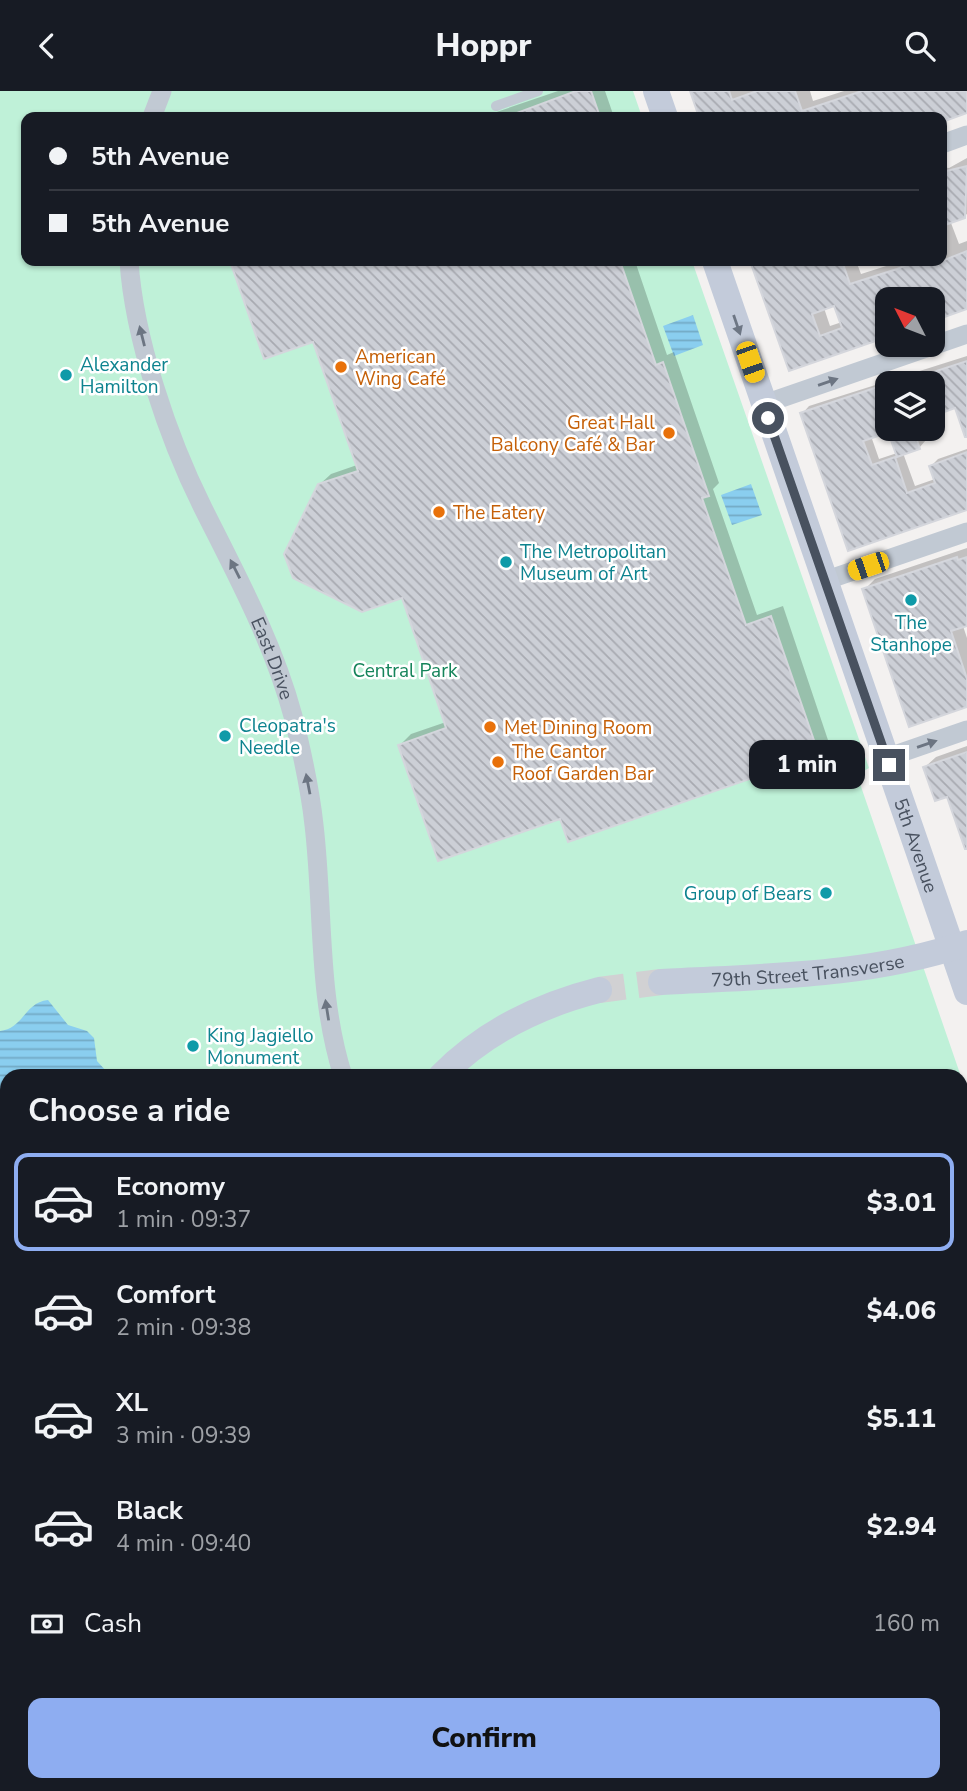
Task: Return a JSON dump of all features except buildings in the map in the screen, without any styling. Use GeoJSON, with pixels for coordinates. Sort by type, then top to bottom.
{"type":"FeatureCollection","features":[{"type":"Feature","properties":{"kind":"main road"},"geometry":{"type":"LineString","coordinates":[[656,91],[663,112]]}},
{"type":"Feature","properties":{"kind":"main road","name":"5th Avenue"},"geometry":{"type":"LineString","coordinates":[[717,266],[886,758],[959,945],[967,992]]}},
{"type":"Feature","properties":{"kind":"main road","name":"79th Street Transverse"},"geometry":{"type":"LineString","coordinates":[[661,982],[825,974],[891,965],[959,945]]}},
{"type":"Feature","properties":{"kind":"main road"},"geometry":{"type":"LineString","coordinates":[[449,1069],[473,1048],[517,1020],[564,1000],[599,990]]}},
{"type":"Feature","properties":{"kind":"street"},"geometry":{"type":"LineString","coordinates":[[154,112],[162,91]]}},
{"type":"Feature","properties":{"kind":"street"},"geometry":{"type":"LineString","coordinates":[[947,142],[967,135]]}},
{"type":"Feature","properties":{"kind":"street","name":"East Drive"},"geometry":{"type":"LineString","coordinates":[[130,266],[142,337],[176,442],[202,507],[270,646],[295,725],[314,824],[326,1006],[341,1069]]}},
{"type":"Feature","properties":{"kind":"street"},"geometry":{"type":"LineString","coordinates":[[764,404],[967,334]]}},
{"type":"Feature","properties":{"kind":"street"},"geometry":{"type":"LineString","coordinates":[[824,581],[967,532]]}},
{"type":"Feature","properties":{"kind":"street"},"geometry":{"type":"LineString","coordinates":[[886,758],[967,730]]}},
{"type":"Feature","properties":{"kind":"lane"},"geometry":{"type":"LineString","coordinates":[[496,106],[538,91]]}},
{"type":"Feature","properties":{"kind":"green space","name":"Central Park"},"geometry":{"type":"Polygon","coordinates":[[[0,91],[633,91],[640,112],[21,112],[21,266],[694,266],[869,768],[857,775],[959,1069],[0,1069],[0,91]]]}},
{"type":"Feature","properties":{"kind":"water"},"geometry":{"type":"Polygon","coordinates":[[[693,315],[703,345],[674,356],[663,326],[693,315]]]}},
{"type":"Feature","properties":{"kind":"water"},"geometry":{"type":"Polygon","coordinates":[[[751,484],[762,515],[732,525],[721,495],[751,484]]]}},
{"type":"Feature","properties":{"kind":"water"},"geometry":{"type":"Polygon","coordinates":[[[48,1000],[68,1025],[87,1031],[94,1038],[97,1061],[104,1069],[0,1069],[0,1031],[14,1026],[40,1002],[48,1000]]]}},
{"type":"Feature","properties":{"kind":"tunnel"},"geometry":{"type":"LineString","coordinates":[[599,990],[661,982]]}},
{"type":"Feature","properties":{"kind":"place","name":"American Wing Café"},"geometry":{"type":"Point","coordinates":[341,367]}},
{"type":"Feature","properties":{"kind":"place","name":"Alexander Hamilton"},"geometry":{"type":"Point","coordinates":[66,375]}},
{"type":"Feature","properties":{"kind":"place","name":"Great Hall Balcony Café & Bar"},"geometry":{"type":"Point","coordinates":[669,433]}},
{"type":"Feature","properties":{"kind":"place","name":"The Eatery"},"geometry":{"type":"Point","coordinates":[439,512]}},
{"type":"Feature","properties":{"kind":"place","name":"The Metropolitan Museum of Art"},"geometry":{"type":"Point","coordinates":[506,562]}},
{"type":"Feature","properties":{"kind":"place","name":"The Stanhope"},"geometry":{"type":"Point","coordinates":[911,600]}},
{"type":"Feature","properties":{"kind":"place","name":"Met Dining Room"},"geometry":{"type":"Point","coordinates":[490,727]}},
{"type":"Feature","properties":{"kind":"place","name":"Cleopatra's Needle"},"geometry":{"type":"Point","coordinates":[225,736]}},
{"type":"Feature","properties":{"kind":"place","name":"The Cantor Roof Garden Bar"},"geometry":{"type":"Point","coordinates":[498,762]}},
{"type":"Feature","properties":{"kind":"place","name":"Group of Bears"},"geometry":{"type":"Point","coordinates":[826,893]}},
{"type":"Feature","properties":{"kind":"place","name":"King Jagiello Monument"},"geometry":{"type":"Point","coordinates":[193,1046]}},
{"type":"Feature","properties":{"kind":"route"},"geometry":{"type":"LineString","coordinates":[[768,418],[889,765]]}}]}
